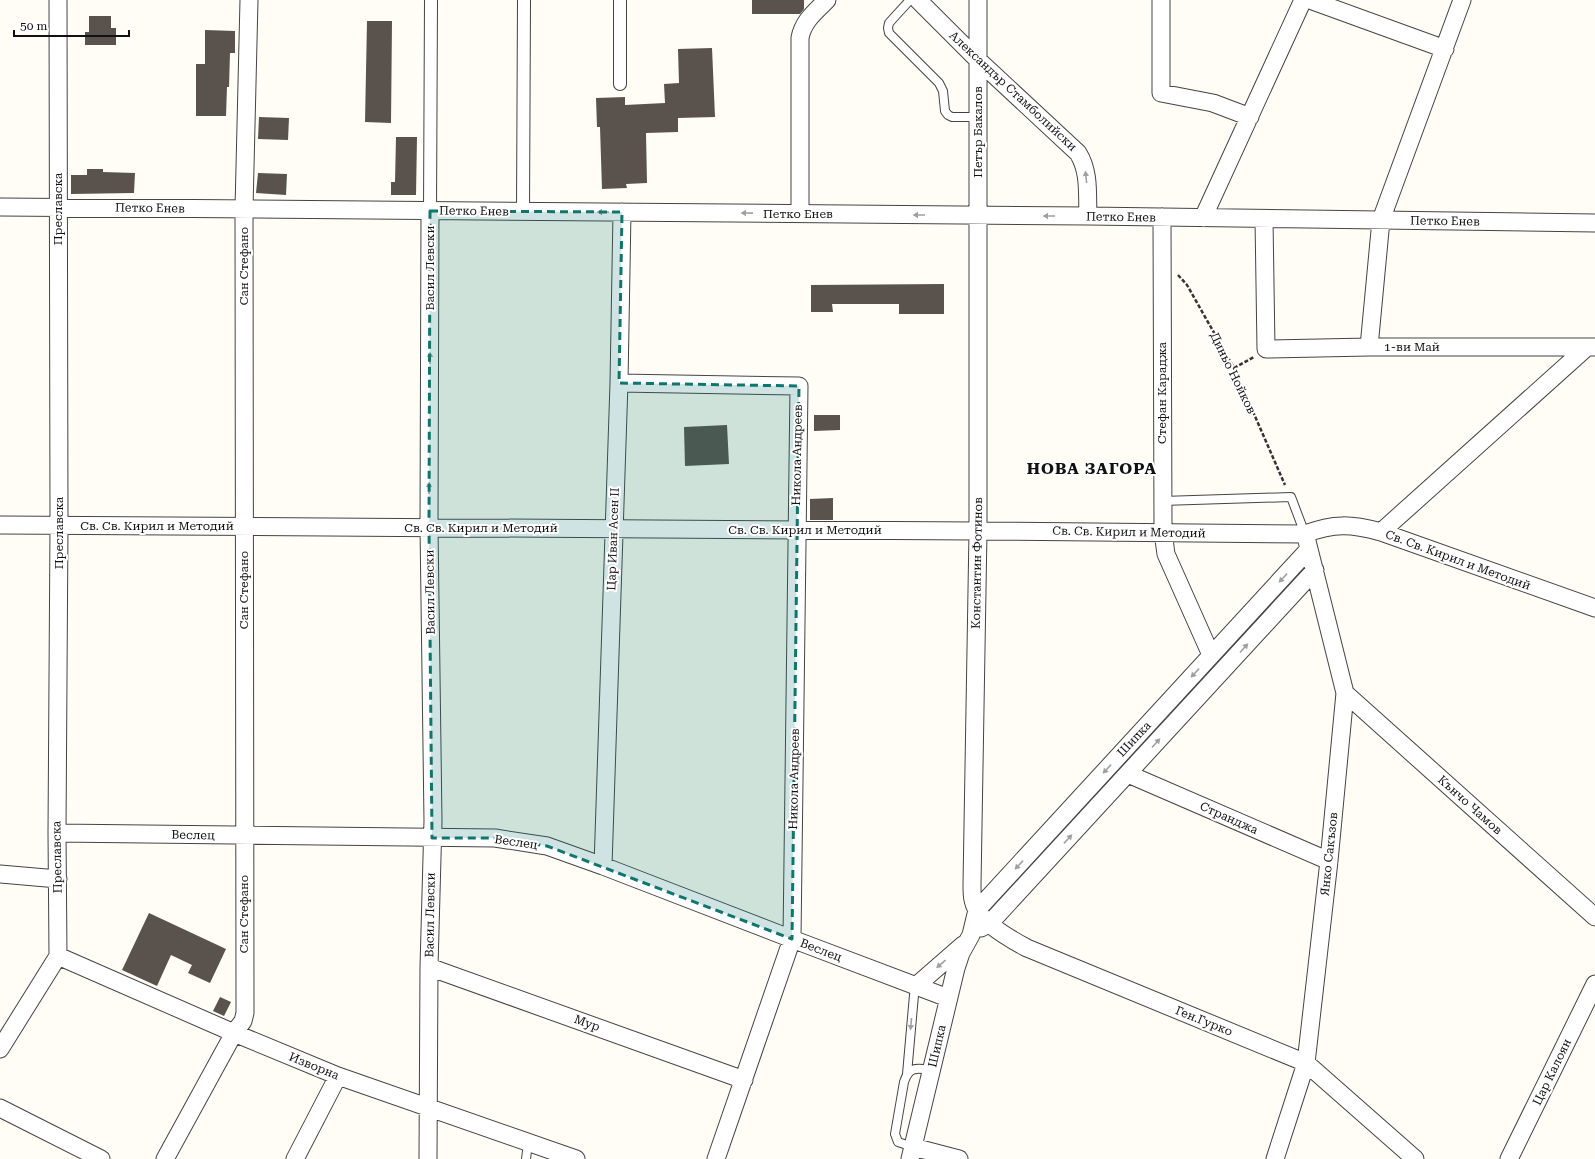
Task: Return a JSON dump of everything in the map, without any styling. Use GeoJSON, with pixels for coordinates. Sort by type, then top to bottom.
{"type":"FeatureCollection","features":[{"type":"Feature","properties":{"kind":"street","name":"Преславска"},"geometry":{"type":"LineString","coordinates":[[58,0],[58,956]]}},
{"type":"Feature","properties":{"kind":"street","name":"Сан Стефано"},"geometry":{"type":"LineString","coordinates":[[165,1159],[234,1033],[243,1021],[245,1013],[244,209],[249,0]]}},
{"type":"Feature","properties":{"kind":"street","name":"Васил Левски"},"geometry":{"type":"LineString","coordinates":[[428,1159],[429,967],[432,838],[429,527],[431,0]]}},
{"type":"Feature","properties":{"kind":"street"},"geometry":{"type":"LineString","coordinates":[[523,212],[524,0]]}},
{"type":"Feature","properties":{"kind":"street"},"geometry":{"type":"LineString","coordinates":[[620,0],[620,84]]}},
{"type":"Feature","properties":{"kind":"street"},"geometry":{"type":"LineString","coordinates":[[800,214],[800,38],[807,20],[827,0]]}},
{"type":"Feature","properties":{"kind":"street","name":"Александър Стамболийски"},"geometry":{"type":"LineString","coordinates":[[918,0],[978,60],[1078,153],[1084,163],[1087,177],[1088,216]]}},
{"type":"Feature","properties":{"kind":"street","name":"Петър Бакалов"},"geometry":{"type":"LineString","coordinates":[[978,0],[978,215]]}},
{"type":"Feature","properties":{"kind":"street"},"geometry":{"type":"LineString","coordinates":[[1161,0],[1161,93],[1213,103],[1250,117]]}},
{"type":"Feature","properties":{"kind":"street"},"geometry":{"type":"LineString","coordinates":[[1203,218],[1303,0]]}},
{"type":"Feature","properties":{"kind":"street"},"geometry":{"type":"LineString","coordinates":[[1310,0],[1445,49]]}},
{"type":"Feature","properties":{"kind":"street"},"geometry":{"type":"LineString","coordinates":[[1369,347],[1381,220],[1462,0]]}},
{"type":"Feature","properties":{"kind":"street","name":"Петко Енев"},"geometry":{"type":"LineString","coordinates":[[0,207],[1088,216],[1595,223]]}},
{"type":"Feature","properties":{"kind":"street","name":"Цар Иван Асен II"},"geometry":{"type":"LineString","coordinates":[[604,866],[619,383],[622,212]]}},
{"type":"Feature","properties":{"kind":"street","name":"Константин Фотинов"},"geometry":{"type":"LineString","coordinates":[[977,910],[972,894],[978,531],[978,215]]}},
{"type":"Feature","properties":{"kind":"street","name":"Стефан Караджа"},"geometry":{"type":"LineString","coordinates":[[1162,217],[1163,532],[1166,554],[1212,655]]}},
{"type":"Feature","properties":{"kind":"street"},"geometry":{"type":"LineString","coordinates":[[1264,219],[1266,349]]}},
{"type":"Feature","properties":{"kind":"street","name":"1-ви Май"},"geometry":{"type":"LineString","coordinates":[[1266,349],[1369,347],[1591,347]]}},
{"type":"Feature","properties":{"kind":"street"},"geometry":{"type":"LineString","coordinates":[[1381,532],[1591,347]]}},
{"type":"Feature","properties":{"kind":"street","name":"Никола Андреев"},"geometry":{"type":"LineString","coordinates":[[619,383],[798,386],[792,939],[716,1159]]}},
{"type":"Feature","properties":{"kind":"street","name":"Св. Св. Кирил и Методий"},"geometry":{"type":"LineString","coordinates":[[0,525],[1163,532],[1307,542],[1322,527],[1342,525],[1362,527],[1381,532],[1595,608]]}},
{"type":"Feature","properties":{"kind":"street","name":"Янко Сакъзов"},"geometry":{"type":"LineString","coordinates":[[1275,1159],[1306,1063],[1329,861],[1345,693],[1307,542]]}},
{"type":"Feature","properties":{"kind":"street","name":"Шипка"},"geometry":{"type":"LineString","coordinates":[[912,1153],[958,960],[969,938],[977,910],[1212,655],[1307,542]]}},
{"type":"Feature","properties":{"kind":"street","name":"Шипка"},"geometry":{"type":"LineString","coordinates":[[969,938],[990,923],[1315,570]]}},
{"type":"Feature","properties":{"kind":"street","name":"Кънчо Чамов"},"geometry":{"type":"LineString","coordinates":[[1345,693],[1595,917]]}},
{"type":"Feature","properties":{"kind":"street","name":"Странджа"},"geometry":{"type":"LineString","coordinates":[[1128,774],[1329,861]]}},
{"type":"Feature","properties":{"kind":"street","name":"Веслец"},"geometry":{"type":"LineString","coordinates":[[57,833],[495,838],[547,846],[604,866],[948,998]]}},
{"type":"Feature","properties":{"kind":"street"},"geometry":{"type":"LineString","coordinates":[[0,874],[58,879]]}},
{"type":"Feature","properties":{"kind":"street","name":"Ген.Гурко"},"geometry":{"type":"LineString","coordinates":[[977,910],[990,923],[1015,942],[1027,948],[1306,1063],[1415,1159]]}},
{"type":"Feature","properties":{"kind":"street"},"geometry":{"type":"LineString","coordinates":[[916,986],[969,938]]}},
{"type":"Feature","properties":{"kind":"street"},"geometry":{"type":"LineString","coordinates":[[0,1049],[58,956]]}},
{"type":"Feature","properties":{"kind":"street","name":"Изворна"},"geometry":{"type":"LineString","coordinates":[[58,956],[234,1033],[338,1076],[428,1108],[527,1151],[576,1159]]}},
{"type":"Feature","properties":{"kind":"street","name":"Мур"},"geometry":{"type":"LineString","coordinates":[[429,967],[744,1080]]}},
{"type":"Feature","properties":{"kind":"street","name":"Цар Калоян"},"geometry":{"type":"LineString","coordinates":[[1509,1159],[1595,984]]}},
{"type":"Feature","properties":{"kind":"street"},"geometry":{"type":"LineString","coordinates":[[295,1159],[338,1076]]}},
{"type":"Feature","properties":{"kind":"street"},"geometry":{"type":"LineString","coordinates":[[0,1108],[101,1159]]}},
{"type":"Feature","properties":{"kind":"street"},"geometry":{"type":"LineString","coordinates":[[912,1153],[959,1159]]}},
{"type":"Feature","properties":{"kind":"lane"},"geometry":{"type":"LineString","coordinates":[[910,0],[889,23],[889,33],[938,83],[943,91],[945,111],[948,115],[952,117],[978,117]]}},
{"type":"Feature","properties":{"kind":"lane"},"geometry":{"type":"LineString","coordinates":[[1162,501],[1291,497],[1307,542]]}},
{"type":"Feature","properties":{"kind":"lane"},"geometry":{"type":"LineString","coordinates":[[912,1153],[898,1142],[895,1134],[907,1074],[916,986]]}},
{"type":"Feature","properties":{"kind":"lane"},"geometry":{"type":"LineString","coordinates":[[907,1074],[916,1068],[931,1070]]}},
{"type":"Feature","properties":{"kind":"path","name":"Диньо Нойков"},"geometry":{"type":"LineString","coordinates":[[1162,258],[1187,285],[1234,368],[1291,497]]}},
{"type":"Feature","properties":{"kind":"path"},"geometry":{"type":"LineString","coordinates":[[1234,368],[1266,349]]}},
{"type":"Feature","properties":{"kind":"highlighted area"},"geometry":{"type":"Polygon","coordinates":[[[430,211],[622,212],[619,383],[799,386],[792,939],[547,846],[495,838],[432,838],[429,527],[430,211]]]}},
{"type":"Feature","properties":{"kind":"building"},"geometry":{"type":"Polygon","coordinates":[[[752,0],[804,0],[804,9],[800,14],[752,14],[752,0]]]}},
{"type":"Feature","properties":{"kind":"building"},"geometry":{"type":"Polygon","coordinates":[[[89,16],[111,16],[111,28],[116,28],[116,45],[85,45],[85,32],[89,32],[89,16]]]}},
{"type":"Feature","properties":{"kind":"building"},"geometry":{"type":"Polygon","coordinates":[[[367,21],[392,21],[391,123],[365,122],[367,21]]]}},
{"type":"Feature","properties":{"kind":"building"},"geometry":{"type":"Polygon","coordinates":[[[205,30],[235,31],[235,53],[230,53],[226,116],[196,116],[196,64],[205,64],[205,30]]]}},
{"type":"Feature","properties":{"kind":"building"},"geometry":{"type":"Polygon","coordinates":[[[712,48],[715,117],[678,118],[678,132],[646,133],[647,183],[626,184],[627,188],[602,189],[600,127],[597,127],[596,98],[625,97],[625,105],[665,103],[664,84],[679,83],[678,49],[712,48]]]}},
{"type":"Feature","properties":{"kind":"building"},"geometry":{"type":"Polygon","coordinates":[[[259,117],[289,118],[288,140],[258,139],[259,117]]]}},
{"type":"Feature","properties":{"kind":"building"},"geometry":{"type":"Polygon","coordinates":[[[396,137],[417,137],[416,195],[391,195],[391,182],[395,182],[396,137]]]}},
{"type":"Feature","properties":{"kind":"building"},"geometry":{"type":"Polygon","coordinates":[[[87,169],[103,169],[103,172],[135,173],[134,193],[71,194],[71,175],[87,175],[87,169]]]}},
{"type":"Feature","properties":{"kind":"building"},"geometry":{"type":"Polygon","coordinates":[[[258,173],[287,174],[286,195],[256,193],[258,173]]]}},
{"type":"Feature","properties":{"kind":"building"},"geometry":{"type":"Polygon","coordinates":[[[944,284],[944,314],[899,314],[899,304],[832,304],[833,312],[811,312],[811,285],[944,284]]]}},
{"type":"Feature","properties":{"kind":"building"},"geometry":{"type":"Polygon","coordinates":[[[814,415],[840,415],[840,430],[814,431],[814,415]]]}},
{"type":"Feature","properties":{"kind":"building"},"geometry":{"type":"Polygon","coordinates":[[[727,425],[729,464],[685,466],[684,427],[727,425]]]}},
{"type":"Feature","properties":{"kind":"building"},"geometry":{"type":"Polygon","coordinates":[[[833,498],[833,520],[810,520],[810,499],[833,498]]]}},
{"type":"Feature","properties":{"kind":"building"},"geometry":{"type":"Polygon","coordinates":[[[149,913],[226,949],[210,983],[188,973],[192,965],[171,955],[157,986],[122,970],[149,913]]]}},
{"type":"Feature","properties":{"kind":"building"},"geometry":{"type":"Polygon","coordinates":[[[220,997],[231,1002],[224,1016],[213,1011],[220,997]]]}},
{"type":"Feature","properties":{"kind":"district","name":"НОВА ЗАГОРА"},"geometry":{"type":"Point","coordinates":[1092,468]}}]}
